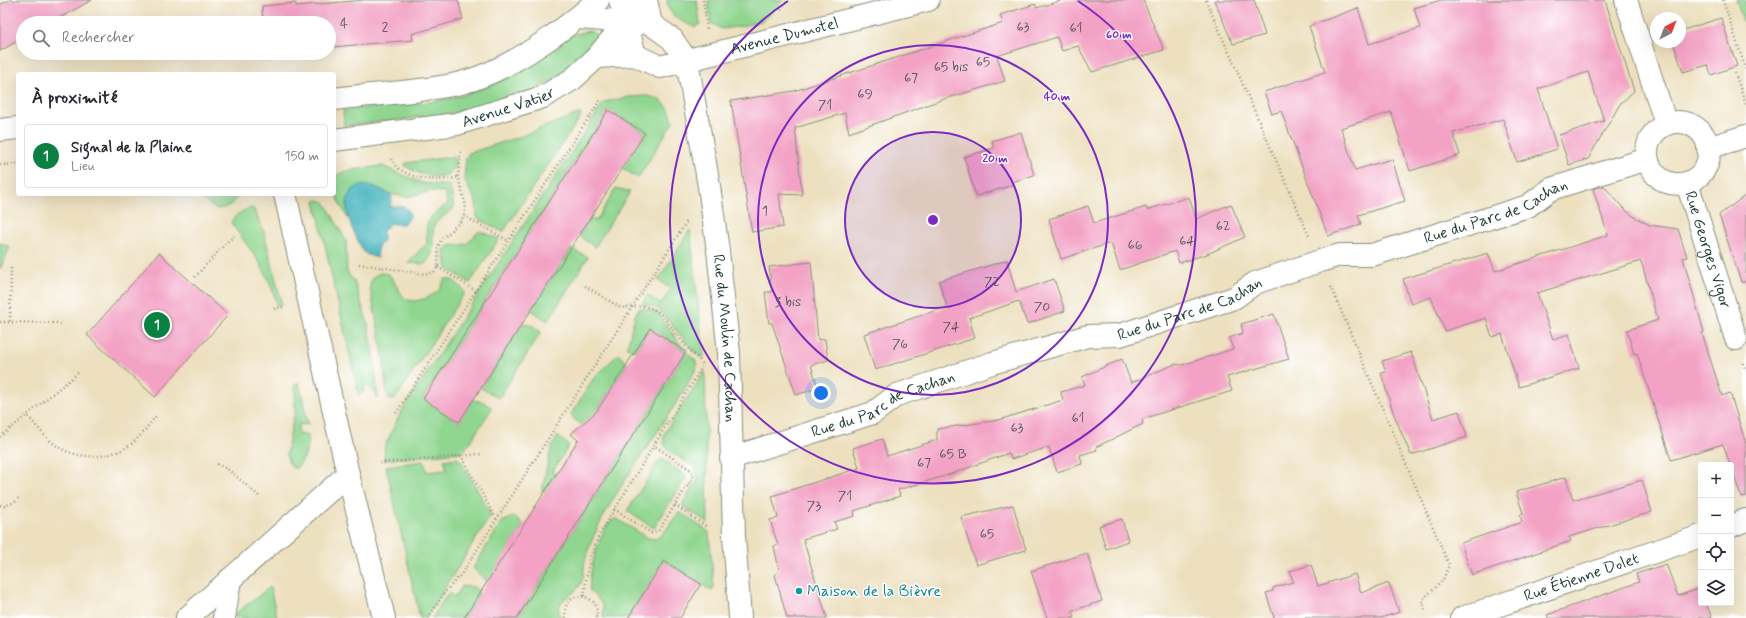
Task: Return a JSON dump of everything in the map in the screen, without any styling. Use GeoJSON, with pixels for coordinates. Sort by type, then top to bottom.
{"type":"FeatureCollection","features":[{"type":"Feature","properties":{"kind":"street"},"geometry":{"type":"LineString","coordinates":[[336,99],[461,83],[489,73],[534,48],[579,18],[598,0]]}},
{"type":"Feature","properties":{"kind":"street"},"geometry":{"type":"LineString","coordinates":[[620,0],[635,55]]}},
{"type":"Feature","properties":{"kind":"street"},"geometry":{"type":"LineString","coordinates":[[645,0],[651,24]]}},
{"type":"Feature","properties":{"kind":"street","name":"Avenue Vatier"},"geometry":{"type":"LineString","coordinates":[[336,140],[457,124],[543,97],[567,82],[597,57],[645,0]]}},
{"type":"Feature","properties":{"kind":"street","name":"Avenue Dumotel"},"geometry":{"type":"LineString","coordinates":[[597,57],[635,55],[660,67],[928,0]]}},
{"type":"Feature","properties":{"kind":"street"},"geometry":{"type":"LineString","coordinates":[[1626,0],[1666,124]]}},
{"type":"Feature","properties":{"kind":"street"},"geometry":{"type":"LineString","coordinates":[[579,18],[651,24],[672,39],[688,61]]}},
{"type":"Feature","properties":{"kind":"street","name":"Rue du Moulin de Cachan"},"geometry":{"type":"LineString","coordinates":[[688,61],[718,251],[729,353],[734,536],[740,618]]}},
{"type":"Feature","properties":{"kind":"street"},"geometry":{"type":"LineString","coordinates":[[1675,122],[1693,126],[1706,139],[1708,148],[1709,157],[1702,174],[1687,183],[1670,183],[1662,179],[1653,171],[1647,159],[1649,142],[1653,135],[1666,124],[1675,122]]}},
{"type":"Feature","properties":{"kind":"street"},"geometry":{"type":"LineString","coordinates":[[0,130],[16,128]]}},
{"type":"Feature","properties":{"kind":"street"},"geometry":{"type":"LineString","coordinates":[[1708,148],[1746,136]]}},
{"type":"Feature","properties":{"kind":"street","name":"Rue du Parc de Cachan"},"geometry":{"type":"LineString","coordinates":[[732,458],[873,413],[897,395],[992,363],[1088,336],[1120,335],[1234,298],[1255,283],[1320,261],[1340,255],[1372,255],[1380,253],[1528,206],[1551,189],[1647,159]]}},
{"type":"Feature","properties":{"kind":"street","name":"Rue Georges Vigor"},"geometry":{"type":"LineString","coordinates":[[1687,183],[1736,339]]}},
{"type":"Feature","properties":{"kind":"street"},"geometry":{"type":"LineString","coordinates":[[284,196],[348,474],[384,618]]}},
{"type":"Feature","properties":{"kind":"street"},"geometry":{"type":"LineString","coordinates":[[187,618],[348,474]]}},
{"type":"Feature","properties":{"kind":"street"},"geometry":{"type":"LineString","coordinates":[[1734,525],[1746,520]]}},
{"type":"Feature","properties":{"kind":"street","name":"Rue Étienne Dolet"},"geometry":{"type":"LineString","coordinates":[[1462,618],[1698,537]]}},
{"type":"Feature","properties":{"kind":"street"},"geometry":{"type":"LineString","coordinates":[[224,618],[230,579]]}},
{"type":"Feature","properties":{"kind":"path"},"geometry":{"type":"LineString","coordinates":[[703,0],[707,32]]}},
{"type":"Feature","properties":{"kind":"path"},"geometry":{"type":"LineString","coordinates":[[1206,0],[1312,241]]}},
{"type":"Feature","properties":{"kind":"path"},"geometry":{"type":"LineString","coordinates":[[1724,0],[1746,70]]}},
{"type":"Feature","properties":{"kind":"path"},"geometry":{"type":"LineString","coordinates":[[1735,73],[1746,105]]}},
{"type":"Feature","properties":{"kind":"path"},"geometry":{"type":"LineString","coordinates":[[396,413],[601,99]]}},
{"type":"Feature","properties":{"kind":"path"},"geometry":{"type":"LineString","coordinates":[[359,264],[425,274],[434,272],[438,267],[438,247],[441,240],[460,222],[464,216],[466,206],[458,177],[461,145]]}},
{"type":"Feature","properties":{"kind":"path"},"geometry":{"type":"LineString","coordinates":[[389,155],[394,163],[415,176],[436,181],[458,177]]}},
{"type":"Feature","properties":{"kind":"path"},"geometry":{"type":"LineString","coordinates":[[0,166],[16,164]]}},
{"type":"Feature","properties":{"kind":"path"},"geometry":{"type":"LineString","coordinates":[[464,216],[509,241]]}},
{"type":"Feature","properties":{"kind":"path"},"geometry":{"type":"LineString","coordinates":[[428,618],[445,592],[463,572],[687,220]]}},
{"type":"Feature","properties":{"kind":"path"},"geometry":{"type":"LineString","coordinates":[[195,277],[234,236]]}},
{"type":"Feature","properties":{"kind":"path"},"geometry":{"type":"LineString","coordinates":[[10,321],[11,266]]}},
{"type":"Feature","properties":{"kind":"path"},"geometry":{"type":"LineString","coordinates":[[438,267],[476,291]]}},
{"type":"Feature","properties":{"kind":"path"},"geometry":{"type":"LineString","coordinates":[[586,286],[621,308],[632,306],[651,308],[660,313],[684,344],[703,365]]}},
{"type":"Feature","properties":{"kind":"path"},"geometry":{"type":"LineString","coordinates":[[1332,287],[1448,565],[1443,580],[1422,600],[1426,612]]}},
{"type":"Feature","properties":{"kind":"path"},"geometry":{"type":"LineString","coordinates":[[0,322],[64,323]]}},
{"type":"Feature","properties":{"kind":"path"},"geometry":{"type":"LineString","coordinates":[[584,596],[586,569],[599,535],[703,365],[709,362]]}},
{"type":"Feature","properties":{"kind":"path"},"geometry":{"type":"LineString","coordinates":[[0,437],[78,373]]}},
{"type":"Feature","properties":{"kind":"path"},"geometry":{"type":"LineString","coordinates":[[27,415],[56,446],[68,452],[87,457],[120,452],[137,440],[156,415]]}},
{"type":"Feature","properties":{"kind":"path"},"geometry":{"type":"LineString","coordinates":[[614,509],[651,533],[659,530],[693,477],[691,470],[653,445]]}},
{"type":"Feature","properties":{"kind":"path"},"geometry":{"type":"LineString","coordinates":[[380,463],[482,454]]}},
{"type":"Feature","properties":{"kind":"path"},"geometry":{"type":"LineString","coordinates":[[461,455],[496,519]]}},
{"type":"Feature","properties":{"kind":"path"},"geometry":{"type":"LineString","coordinates":[[217,464],[230,470],[261,498]]}},
{"type":"Feature","properties":{"kind":"path"},"geometry":{"type":"LineString","coordinates":[[0,505],[4,506],[15,502],[20,496]]}},
{"type":"Feature","properties":{"kind":"path"},"geometry":{"type":"LineString","coordinates":[[675,505],[712,530]]}},
{"type":"Feature","properties":{"kind":"path"},"geometry":{"type":"LineString","coordinates":[[566,618],[565,609],[570,600],[574,597],[584,596],[593,601],[596,605],[596,618]]}},
{"type":"Feature","properties":{"kind":"green space"},"geometry":{"type":"Polygon","coordinates":[[[667,0],[697,0],[700,24],[696,27],[681,21],[673,15],[668,6],[667,0]]]}},
{"type":"Feature","properties":{"kind":"green space"},"geometry":{"type":"Polygon","coordinates":[[[708,0],[783,0],[765,20],[743,26],[722,29],[711,23],[708,0]]]}},
{"type":"Feature","properties":{"kind":"green space"},"geometry":{"type":"Polygon","coordinates":[[[1736,0],[1746,0],[1746,30],[1736,0]]]}},
{"type":"Feature","properties":{"kind":"green space"},"geometry":{"type":"Polygon","coordinates":[[[587,31],[594,32],[597,38],[596,41],[572,69],[539,88],[450,114],[344,126],[343,110],[431,102],[465,95],[506,79],[526,68],[566,37],[587,31]]]}},
{"type":"Feature","properties":{"kind":"green space"},"geometry":{"type":"Polygon","coordinates":[[[629,97],[653,97],[665,104],[672,116],[673,122],[638,178],[622,168],[645,133],[608,110],[423,398],[459,422],[473,400],[483,402],[492,408],[467,447],[460,452],[384,460],[385,446],[401,412],[604,102],[629,97]]]}},
{"type":"Feature","properties":{"kind":"green space"},"geometry":{"type":"Polygon","coordinates":[[[580,113],[581,116],[503,232],[479,219],[477,217],[476,202],[464,179],[466,158],[469,153],[519,137],[580,113]]]}},
{"type":"Feature","properties":{"kind":"green space"},"geometry":{"type":"Polygon","coordinates":[[[452,157],[456,159],[456,164],[450,173],[444,176],[438,177],[423,174],[405,166],[406,163],[452,157]]]}},
{"type":"Feature","properties":{"kind":"green space"},"geometry":{"type":"Polygon","coordinates":[[[382,166],[422,183],[450,186],[454,208],[434,224],[432,254],[425,264],[407,263],[427,243],[427,223],[429,219],[448,204],[445,192],[431,191],[406,197],[390,194],[373,186],[346,204],[348,219],[336,194],[337,175],[346,171],[382,166]]]}},
{"type":"Feature","properties":{"kind":"green space"},"geometry":{"type":"Polygon","coordinates":[[[616,188],[630,192],[595,247],[579,236],[590,218],[596,221],[616,188]]]}},
{"type":"Feature","properties":{"kind":"green space"},"geometry":{"type":"Polygon","coordinates":[[[199,196],[236,196],[230,205],[216,209],[199,196]]]}},
{"type":"Feature","properties":{"kind":"green space"},"geometry":{"type":"Polygon","coordinates":[[[319,200],[325,202],[346,241],[347,272],[354,281],[368,324],[373,349],[378,399],[374,391],[367,385],[365,385],[359,396],[315,201],[319,200]]]}},
{"type":"Feature","properties":{"kind":"green space"},"geometry":{"type":"Polygon","coordinates":[[[253,208],[264,232],[282,305],[277,306],[274,293],[259,262],[231,223],[234,217],[253,208]]]}},
{"type":"Feature","properties":{"kind":"green space"},"geometry":{"type":"Polygon","coordinates":[[[690,230],[704,357],[696,354],[659,309],[642,304],[647,295],[661,304],[671,289],[658,280],[690,230]]]}},
{"type":"Feature","properties":{"kind":"green space"},"geometry":{"type":"Polygon","coordinates":[[[479,231],[499,239],[470,283],[447,268],[444,250],[448,246],[467,244],[479,231]]]}},
{"type":"Feature","properties":{"kind":"green space"},"geometry":{"type":"Polygon","coordinates":[[[0,243],[10,247],[0,269],[0,243]]]}},
{"type":"Feature","properties":{"kind":"green space"},"geometry":{"type":"Polygon","coordinates":[[[571,249],[588,257],[548,321],[531,310],[571,249]]]}},
{"type":"Feature","properties":{"kind":"green space"},"geometry":{"type":"Polygon","coordinates":[[[381,273],[389,274],[403,296],[413,301],[423,299],[436,293],[440,289],[445,279],[454,281],[465,292],[395,399],[390,400],[387,394],[382,348],[370,288],[372,278],[381,273]]]}},
{"type":"Feature","properties":{"kind":"green space"},"geometry":{"type":"Polygon","coordinates":[[[639,308],[648,309],[658,313],[686,352],[650,328],[635,351],[627,347],[635,315],[639,308]]]}},
{"type":"Feature","properties":{"kind":"green space"},"geometry":{"type":"Polygon","coordinates":[[[523,323],[533,326],[541,332],[499,398],[481,388],[523,323]]]}},
{"type":"Feature","properties":{"kind":"green space"},"geometry":{"type":"Polygon","coordinates":[[[686,352],[695,360],[697,365],[696,369],[676,403],[621,486],[604,516],[593,537],[588,551],[582,582],[573,593],[562,602],[559,611],[560,618],[517,618],[686,352]]]}},
{"type":"Feature","properties":{"kind":"green space"},"geometry":{"type":"Polygon","coordinates":[[[618,354],[627,363],[586,428],[574,419],[571,414],[593,379],[618,354]]]}},
{"type":"Feature","properties":{"kind":"green space"},"geometry":{"type":"Polygon","coordinates":[[[705,371],[708,523],[683,506],[683,503],[698,479],[696,469],[668,450],[663,439],[665,432],[705,371]]]}},
{"type":"Feature","properties":{"kind":"green space"},"geometry":{"type":"Polygon","coordinates":[[[299,383],[308,424],[298,425],[299,435],[308,435],[308,439],[306,453],[302,461],[296,468],[293,468],[286,455],[295,410],[295,384],[299,383]]]}},
{"type":"Feature","properties":{"kind":"green space"},"geometry":{"type":"Polygon","coordinates":[[[558,436],[569,446],[552,472],[556,475],[545,492],[542,490],[551,448],[558,436]]]}},
{"type":"Feature","properties":{"kind":"green space"},"geometry":{"type":"Polygon","coordinates":[[[457,458],[462,462],[491,515],[426,618],[420,618],[386,466],[424,461],[427,472],[447,470],[444,460],[457,458]]]}},
{"type":"Feature","properties":{"kind":"green space"},"geometry":{"type":"Polygon","coordinates":[[[661,458],[687,476],[654,528],[627,511],[661,458]]]}},
{"type":"Feature","properties":{"kind":"green space"},"geometry":{"type":"Polygon","coordinates":[[[678,513],[681,513],[709,532],[714,587],[712,591],[664,561],[628,618],[603,618],[602,605],[590,591],[590,584],[596,550],[606,528],[611,522],[617,519],[648,538],[656,539],[663,534],[678,513]]]}},
{"type":"Feature","properties":{"kind":"green space"},"geometry":{"type":"Polygon","coordinates":[[[515,516],[523,526],[488,582],[473,568],[502,522],[515,516]]]}},
{"type":"Feature","properties":{"kind":"green space"},"geometry":{"type":"Polygon","coordinates":[[[462,586],[474,587],[479,594],[464,618],[432,618],[448,593],[455,597],[462,586]]]}},
{"type":"Feature","properties":{"kind":"green space"},"geometry":{"type":"Polygon","coordinates":[[[270,587],[277,618],[235,618],[235,614],[270,587]]]}},
{"type":"Feature","properties":{"kind":"water"},"geometry":{"type":"Polygon","coordinates":[[[362,185],[373,186],[390,194],[392,198],[390,207],[399,206],[405,208],[409,211],[410,215],[409,220],[405,223],[390,223],[383,231],[383,240],[377,249],[378,258],[366,254],[363,250],[352,229],[348,214],[347,199],[355,188],[362,185]]]}},
{"type":"Feature","properties":{"kind":"building"},"geometry":{"type":"Polygon","coordinates":[[[9,0],[92,0],[63,16],[16,16],[16,42],[0,51],[0,5],[9,0]]]}},
{"type":"Feature","properties":{"kind":"building"},"geometry":{"type":"Polygon","coordinates":[[[365,0],[458,0],[463,19],[412,34],[413,40],[336,47],[336,16],[263,16],[262,6],[296,3],[296,6],[365,0]]]}},
{"type":"Feature","properties":{"kind":"building"},"geometry":{"type":"Polygon","coordinates":[[[1063,0],[1143,0],[1164,50],[1092,72],[1078,46],[1062,51],[1057,37],[997,56],[1005,81],[938,101],[849,133],[845,113],[795,128],[802,195],[779,194],[783,227],[752,232],[731,101],[794,91],[1003,23],[1000,15],[1035,4],[1037,8],[1063,0]]]}},
{"type":"Feature","properties":{"kind":"building"},"geometry":{"type":"Polygon","coordinates":[[[1214,0],[1254,0],[1265,35],[1233,44],[1214,0]]]}},
{"type":"Feature","properties":{"kind":"building"},"geometry":{"type":"Polygon","coordinates":[[[1441,0],[1605,0],[1634,91],[1620,104],[1588,159],[1569,165],[1559,135],[1604,121],[1588,72],[1538,89],[1557,149],[1517,162],[1503,119],[1453,133],[1460,155],[1410,171],[1391,112],[1341,128],[1355,170],[1392,159],[1405,201],[1358,215],[1361,224],[1328,236],[1281,111],[1272,114],[1264,92],[1325,72],[1309,26],[1358,8],[1369,44],[1420,28],[1414,8],[1441,0]]]}},
{"type":"Feature","properties":{"kind":"building"},"geometry":{"type":"Polygon","coordinates":[[[1721,18],[1737,66],[1711,75],[1708,65],[1683,72],[1675,48],[1686,48],[1686,29],[1721,18]]]}},
{"type":"Feature","properties":{"kind":"building"},"geometry":{"type":"Polygon","coordinates":[[[608,110],[645,133],[459,422],[423,399],[608,110]]]}},
{"type":"Feature","properties":{"kind":"building"},"geometry":{"type":"Polygon","coordinates":[[[1021,132],[1034,175],[1012,182],[1013,185],[976,196],[964,157],[994,148],[992,141],[1021,132]]]}},
{"type":"Feature","properties":{"kind":"building"},"geometry":{"type":"Polygon","coordinates":[[[1604,186],[1624,209],[1636,218],[1650,225],[1678,229],[1687,257],[1683,258],[1704,332],[1702,333],[1722,396],[1730,393],[1746,444],[1746,496],[1741,497],[1734,476],[1734,462],[1729,462],[1723,444],[1671,460],[1637,353],[1634,354],[1627,330],[1658,320],[1641,261],[1537,293],[1553,339],[1569,334],[1579,368],[1519,387],[1502,334],[1492,337],[1486,318],[1445,331],[1431,297],[1411,304],[1403,279],[1488,253],[1495,271],[1608,235],[1593,189],[1604,186]]]}},
{"type":"Feature","properties":{"kind":"building"},"geometry":{"type":"Polygon","coordinates":[[[1746,195],[1746,282],[1741,282],[1719,215],[1746,195]]]}},
{"type":"Feature","properties":{"kind":"building"},"geometry":{"type":"Polygon","coordinates":[[[1189,197],[1196,219],[1231,204],[1245,237],[1207,254],[1179,263],[1175,251],[1120,270],[1111,243],[1061,259],[1049,219],[1088,206],[1094,223],[1146,207],[1147,210],[1189,197]]]}},
{"type":"Feature","properties":{"kind":"building"},"geometry":{"type":"Polygon","coordinates":[[[159,253],[228,315],[155,397],[87,335],[159,253]]]}},
{"type":"Feature","properties":{"kind":"building"},"geometry":{"type":"Polygon","coordinates":[[[1007,260],[1016,292],[1054,279],[1065,311],[1027,324],[1019,301],[969,318],[975,338],[875,370],[864,334],[947,307],[939,281],[1007,260]]]}},
{"type":"Feature","properties":{"kind":"building"},"geometry":{"type":"Polygon","coordinates":[[[811,262],[818,340],[825,339],[828,360],[811,365],[818,388],[796,395],[772,323],[769,323],[765,292],[772,292],[769,267],[811,262]]]}},
{"type":"Feature","properties":{"kind":"building"},"geometry":{"type":"Polygon","coordinates":[[[1274,314],[1289,359],[1227,377],[1232,391],[1142,419],[1143,424],[1096,447],[1097,450],[1080,455],[1082,464],[1057,472],[1049,447],[1011,459],[1009,453],[948,475],[898,490],[900,496],[854,511],[855,516],[834,522],[837,529],[803,539],[827,618],[787,618],[775,575],[779,570],[774,546],[778,545],[770,520],[778,518],[772,496],[859,468],[853,448],[882,439],[887,456],[937,440],[937,429],[999,420],[1063,400],[1061,392],[1085,385],[1082,377],[1122,359],[1131,383],[1175,364],[1182,365],[1233,349],[1229,338],[1243,333],[1241,324],[1274,314]]]}},
{"type":"Feature","properties":{"kind":"building"},"geometry":{"type":"Polygon","coordinates":[[[650,328],[686,352],[517,618],[464,618],[578,440],[571,434],[597,411],[650,328]]]}},
{"type":"Feature","properties":{"kind":"building"},"geometry":{"type":"Polygon","coordinates":[[[1411,352],[1433,419],[1459,411],[1467,437],[1411,455],[1394,415],[1381,373],[1386,372],[1382,361],[1411,352]]]}},
{"type":"Feature","properties":{"kind":"building"},"geometry":{"type":"Polygon","coordinates":[[[1566,477],[1573,500],[1642,480],[1652,512],[1569,537],[1571,541],[1472,575],[1461,543],[1522,522],[1520,515],[1523,513],[1516,492],[1566,477]]]}},
{"type":"Feature","properties":{"kind":"building"},"geometry":{"type":"Polygon","coordinates":[[[1013,505],[1026,550],[976,565],[961,517],[1013,505]]]}},
{"type":"Feature","properties":{"kind":"building"},"geometry":{"type":"Polygon","coordinates":[[[1122,519],[1128,541],[1106,549],[1099,526],[1122,519]]]}},
{"type":"Feature","properties":{"kind":"building"},"geometry":{"type":"Polygon","coordinates":[[[1087,553],[1102,601],[1072,611],[1074,618],[1047,618],[1031,571],[1087,553]]]}},
{"type":"Feature","properties":{"kind":"building"},"geometry":{"type":"Polygon","coordinates":[[[664,561],[701,584],[680,618],[628,618],[664,561]]]}},
{"type":"Feature","properties":{"kind":"building"},"geometry":{"type":"Polygon","coordinates":[[[1666,564],[1678,596],[1698,589],[1698,606],[1707,606],[1712,618],[1548,618],[1547,615],[1639,582],[1636,574],[1666,564]]]}},
{"type":"Feature","properties":{"kind":"building"},"geometry":{"type":"Polygon","coordinates":[[[1311,565],[1318,586],[1355,574],[1361,593],[1389,583],[1399,612],[1381,618],[1274,618],[1266,593],[1273,591],[1273,588],[1293,582],[1290,571],[1311,565]]]}},
{"type":"Feature","properties":{"kind":"place","name":"Signal de la Plaine"},"geometry":{"type":"Point","coordinates":[157,325]}},
{"type":"Feature","properties":{"kind":"place","name":"Maison de la Bièvre"},"geometry":{"type":"Point","coordinates":[799,591]}}]}
